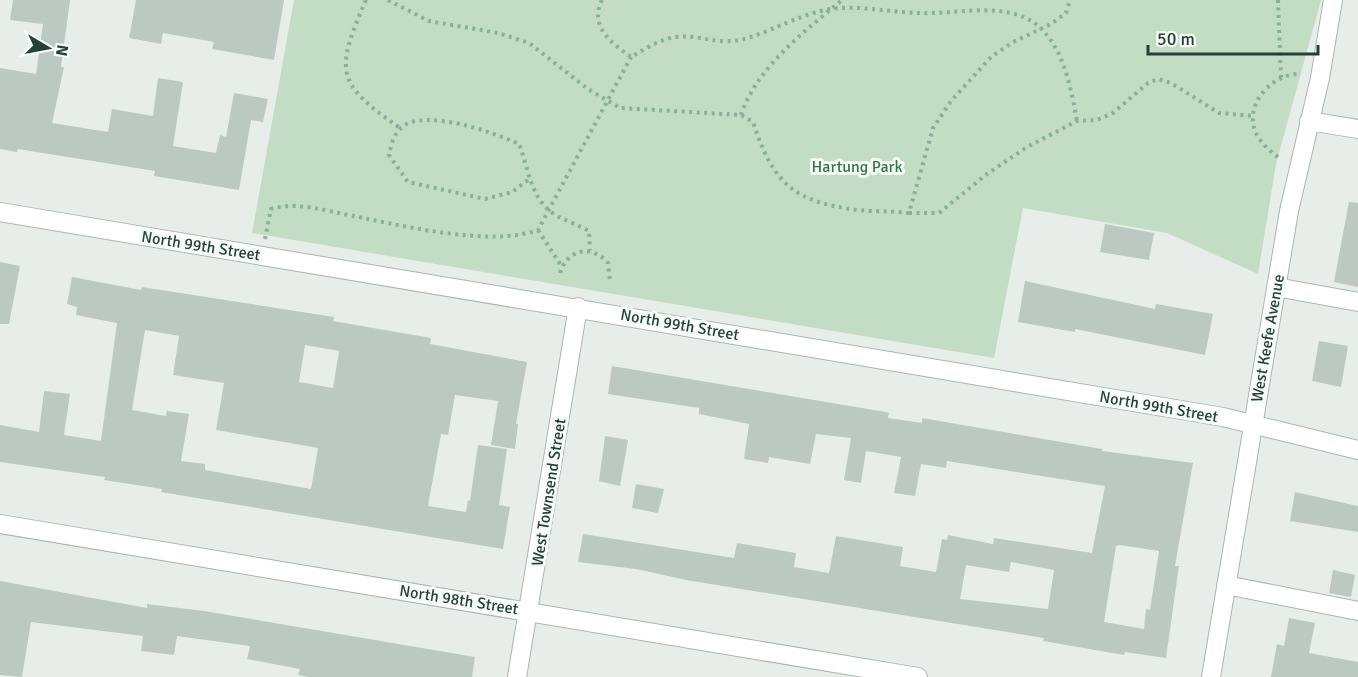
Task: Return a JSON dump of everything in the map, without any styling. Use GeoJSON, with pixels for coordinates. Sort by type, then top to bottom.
{"type":"FeatureCollection","features":[{"type":"Feature","properties":{"kind":"street","name":"West Keefe Avenue"},"geometry":{"type":"LineString","coordinates":[[1211,677],[1276,287],[1333,0]]}},
{"type":"Feature","properties":{"kind":"street"},"geometry":{"type":"LineString","coordinates":[[1309,121],[1358,129]]}},
{"type":"Feature","properties":{"kind":"street","name":"North 99th Street"},"geometry":{"type":"LineString","coordinates":[[0,212],[1224,417],[1358,450]]}},
{"type":"Feature","properties":{"kind":"street"},"geometry":{"type":"LineString","coordinates":[[1276,287],[1358,302]]}},
{"type":"Feature","properties":{"kind":"street","name":"West Townsend Street"},"geometry":{"type":"LineString","coordinates":[[517,677],[578,307]]}},
{"type":"Feature","properties":{"kind":"street","name":"North 98th Street"},"geometry":{"type":"LineString","coordinates":[[0,524],[918,677]]}},
{"type":"Feature","properties":{"kind":"street"},"geometry":{"type":"LineString","coordinates":[[1226,585],[1358,611]]}},
{"type":"Feature","properties":{"kind":"path"},"geometry":{"type":"LineString","coordinates":[[366,0],[349,44],[344,64],[345,71],[360,97],[400,128]]}},
{"type":"Feature","properties":{"kind":"path"},"geometry":{"type":"LineString","coordinates":[[388,0],[429,21],[498,33],[529,44],[607,102],[620,108],[741,115],[753,122],[764,154],[778,179],[795,192],[825,204],[860,211],[939,213],[987,174],[1027,147],[1077,121],[1097,120],[1113,113],[1148,83],[1158,79],[1171,83],[1219,113],[1254,116]]}},
{"type":"Feature","properties":{"kind":"path"},"geometry":{"type":"LineString","coordinates":[[602,0],[597,11],[600,27],[614,46],[631,57]]}},
{"type":"Feature","properties":{"kind":"path"},"geometry":{"type":"LineString","coordinates":[[741,115],[747,97],[769,68],[842,0]]}},
{"type":"Feature","properties":{"kind":"path"},"geometry":{"type":"LineString","coordinates":[[909,213],[933,128],[951,100],[992,57],[1013,42],[1042,30],[1066,13],[1070,0]]}},
{"type":"Feature","properties":{"kind":"path"},"geometry":{"type":"LineString","coordinates":[[1278,0],[1281,77]]}},
{"type":"Feature","properties":{"kind":"path"},"geometry":{"type":"LineString","coordinates":[[263,255],[271,209],[282,206],[311,208],[445,232],[497,236],[525,235],[538,230],[631,57],[652,45],[675,37],[717,43],[744,39],[831,9],[921,14],[988,11],[1012,14],[1036,24],[1052,40],[1062,64],[1077,121]]}},
{"type":"Feature","properties":{"kind":"path"},"geometry":{"type":"LineString","coordinates":[[1278,157],[1259,139],[1253,123],[1254,116],[1259,99],[1268,86],[1281,77],[1301,74]]}},
{"type":"Feature","properties":{"kind":"path"},"geometry":{"type":"LineString","coordinates":[[528,180],[512,192],[485,199],[408,182],[397,170],[389,155],[400,128],[416,120],[432,119],[500,135],[519,144],[526,162],[528,180],[550,211],[589,231],[590,250]]}},
{"type":"Feature","properties":{"kind":"path"},"geometry":{"type":"LineString","coordinates":[[538,230],[562,267]]}},
{"type":"Feature","properties":{"kind":"path"},"geometry":{"type":"LineString","coordinates":[[560,273],[562,267],[574,254],[590,250],[603,256],[608,263],[610,281]]}},
{"type":"Feature","properties":{"kind":"green space","name":"Hartung Park"},"geometry":{"type":"Polygon","coordinates":[[[294,0],[1321,0],[1276,164],[1258,274],[1167,233],[1023,208],[994,358],[252,233],[294,0]]]}},
{"type":"Feature","properties":{"kind":"building"},"geometry":{"type":"Polygon","coordinates":[[[13,0],[70,0],[61,67],[64,67],[52,123],[108,132],[112,109],[153,116],[158,78],[183,82],[173,146],[216,153],[220,135],[226,137],[234,93],[268,99],[263,122],[251,120],[239,190],[154,176],[155,171],[18,149],[17,152],[0,149],[0,68],[36,74],[43,24],[10,20],[13,0]]]}},
{"type":"Feature","properties":{"kind":"building"},"geometry":{"type":"Polygon","coordinates":[[[136,0],[284,0],[274,60],[212,49],[214,42],[163,33],[161,44],[129,38],[136,0]]]}},
{"type":"Feature","properties":{"kind":"building"},"geometry":{"type":"Polygon","coordinates":[[[1349,202],[1358,203],[1358,287],[1334,282],[1349,202]]]}},
{"type":"Feature","properties":{"kind":"building"},"geometry":{"type":"Polygon","coordinates":[[[1105,224],[1154,233],[1149,260],[1100,252],[1105,224]]]}},
{"type":"Feature","properties":{"kind":"building"},"geometry":{"type":"Polygon","coordinates":[[[0,262],[20,266],[9,324],[0,324],[0,262]]]}},
{"type":"Feature","properties":{"kind":"building"},"geometry":{"type":"Polygon","coordinates":[[[72,277],[141,290],[142,287],[334,317],[333,321],[431,338],[430,344],[527,362],[516,424],[518,424],[515,449],[491,445],[498,401],[455,395],[448,435],[441,434],[428,506],[466,512],[468,500],[470,501],[478,445],[507,449],[499,505],[510,507],[503,549],[161,492],[162,489],[104,480],[105,477],[0,462],[0,425],[39,432],[44,391],[70,394],[64,435],[101,441],[117,323],[76,315],[77,307],[67,304],[72,277]],[[145,330],[132,410],[166,416],[167,411],[189,414],[181,461],[205,464],[205,470],[311,489],[318,448],[216,430],[224,383],[173,375],[179,336],[145,330]],[[305,345],[299,382],[333,388],[339,351],[305,345]]]}},
{"type":"Feature","properties":{"kind":"building"},"geometry":{"type":"Polygon","coordinates":[[[1025,281],[1155,309],[1156,304],[1213,314],[1205,355],[1075,329],[1075,332],[1018,322],[1025,281]]]}},
{"type":"Feature","properties":{"kind":"building"},"geometry":{"type":"Polygon","coordinates":[[[1319,341],[1348,346],[1341,387],[1312,381],[1319,341]]]}},
{"type":"Feature","properties":{"kind":"building"},"geometry":{"type":"Polygon","coordinates":[[[612,366],[886,412],[889,413],[888,418],[922,423],[922,418],[1102,449],[1102,451],[1193,463],[1175,566],[1179,566],[1166,658],[1125,652],[1124,655],[1043,641],[1044,638],[686,580],[636,569],[578,562],[583,534],[734,558],[737,543],[796,553],[794,567],[829,573],[836,536],[903,547],[900,566],[936,572],[942,539],[947,540],[948,535],[993,544],[994,538],[1092,553],[1105,486],[947,461],[946,468],[921,464],[915,496],[894,493],[901,457],[866,451],[861,483],[844,480],[851,438],[816,434],[810,464],[769,457],[768,463],[744,459],[749,424],[699,414],[699,408],[608,394],[612,366]],[[1116,546],[1104,622],[1144,629],[1146,609],[1150,610],[1159,551],[1116,546]],[[1011,562],[1009,572],[966,565],[960,599],[1048,609],[1054,570],[1011,562]]]}},
{"type":"Feature","properties":{"kind":"building"},"geometry":{"type":"Polygon","coordinates":[[[605,436],[628,440],[620,486],[599,481],[605,436]]]}},
{"type":"Feature","properties":{"kind":"building"},"geometry":{"type":"Polygon","coordinates":[[[636,484],[664,489],[658,513],[632,508],[636,484]]]}},
{"type":"Feature","properties":{"kind":"building"},"geometry":{"type":"Polygon","coordinates":[[[1295,492],[1358,506],[1358,532],[1290,521],[1295,492]]]}},
{"type":"Feature","properties":{"kind":"building"},"geometry":{"type":"Polygon","coordinates":[[[1333,570],[1355,575],[1351,597],[1329,593],[1333,570]]]}},
{"type":"Feature","properties":{"kind":"building"},"geometry":{"type":"Polygon","coordinates":[[[0,581],[147,608],[147,604],[204,611],[475,657],[472,677],[308,677],[298,675],[300,669],[247,659],[250,646],[177,636],[174,655],[141,651],[143,636],[31,622],[22,677],[0,675],[0,581]]]}},
{"type":"Feature","properties":{"kind":"building"},"geometry":{"type":"Polygon","coordinates":[[[1289,618],[1315,623],[1309,653],[1358,662],[1358,677],[1271,677],[1277,644],[1284,646],[1289,618]]]}}]}
